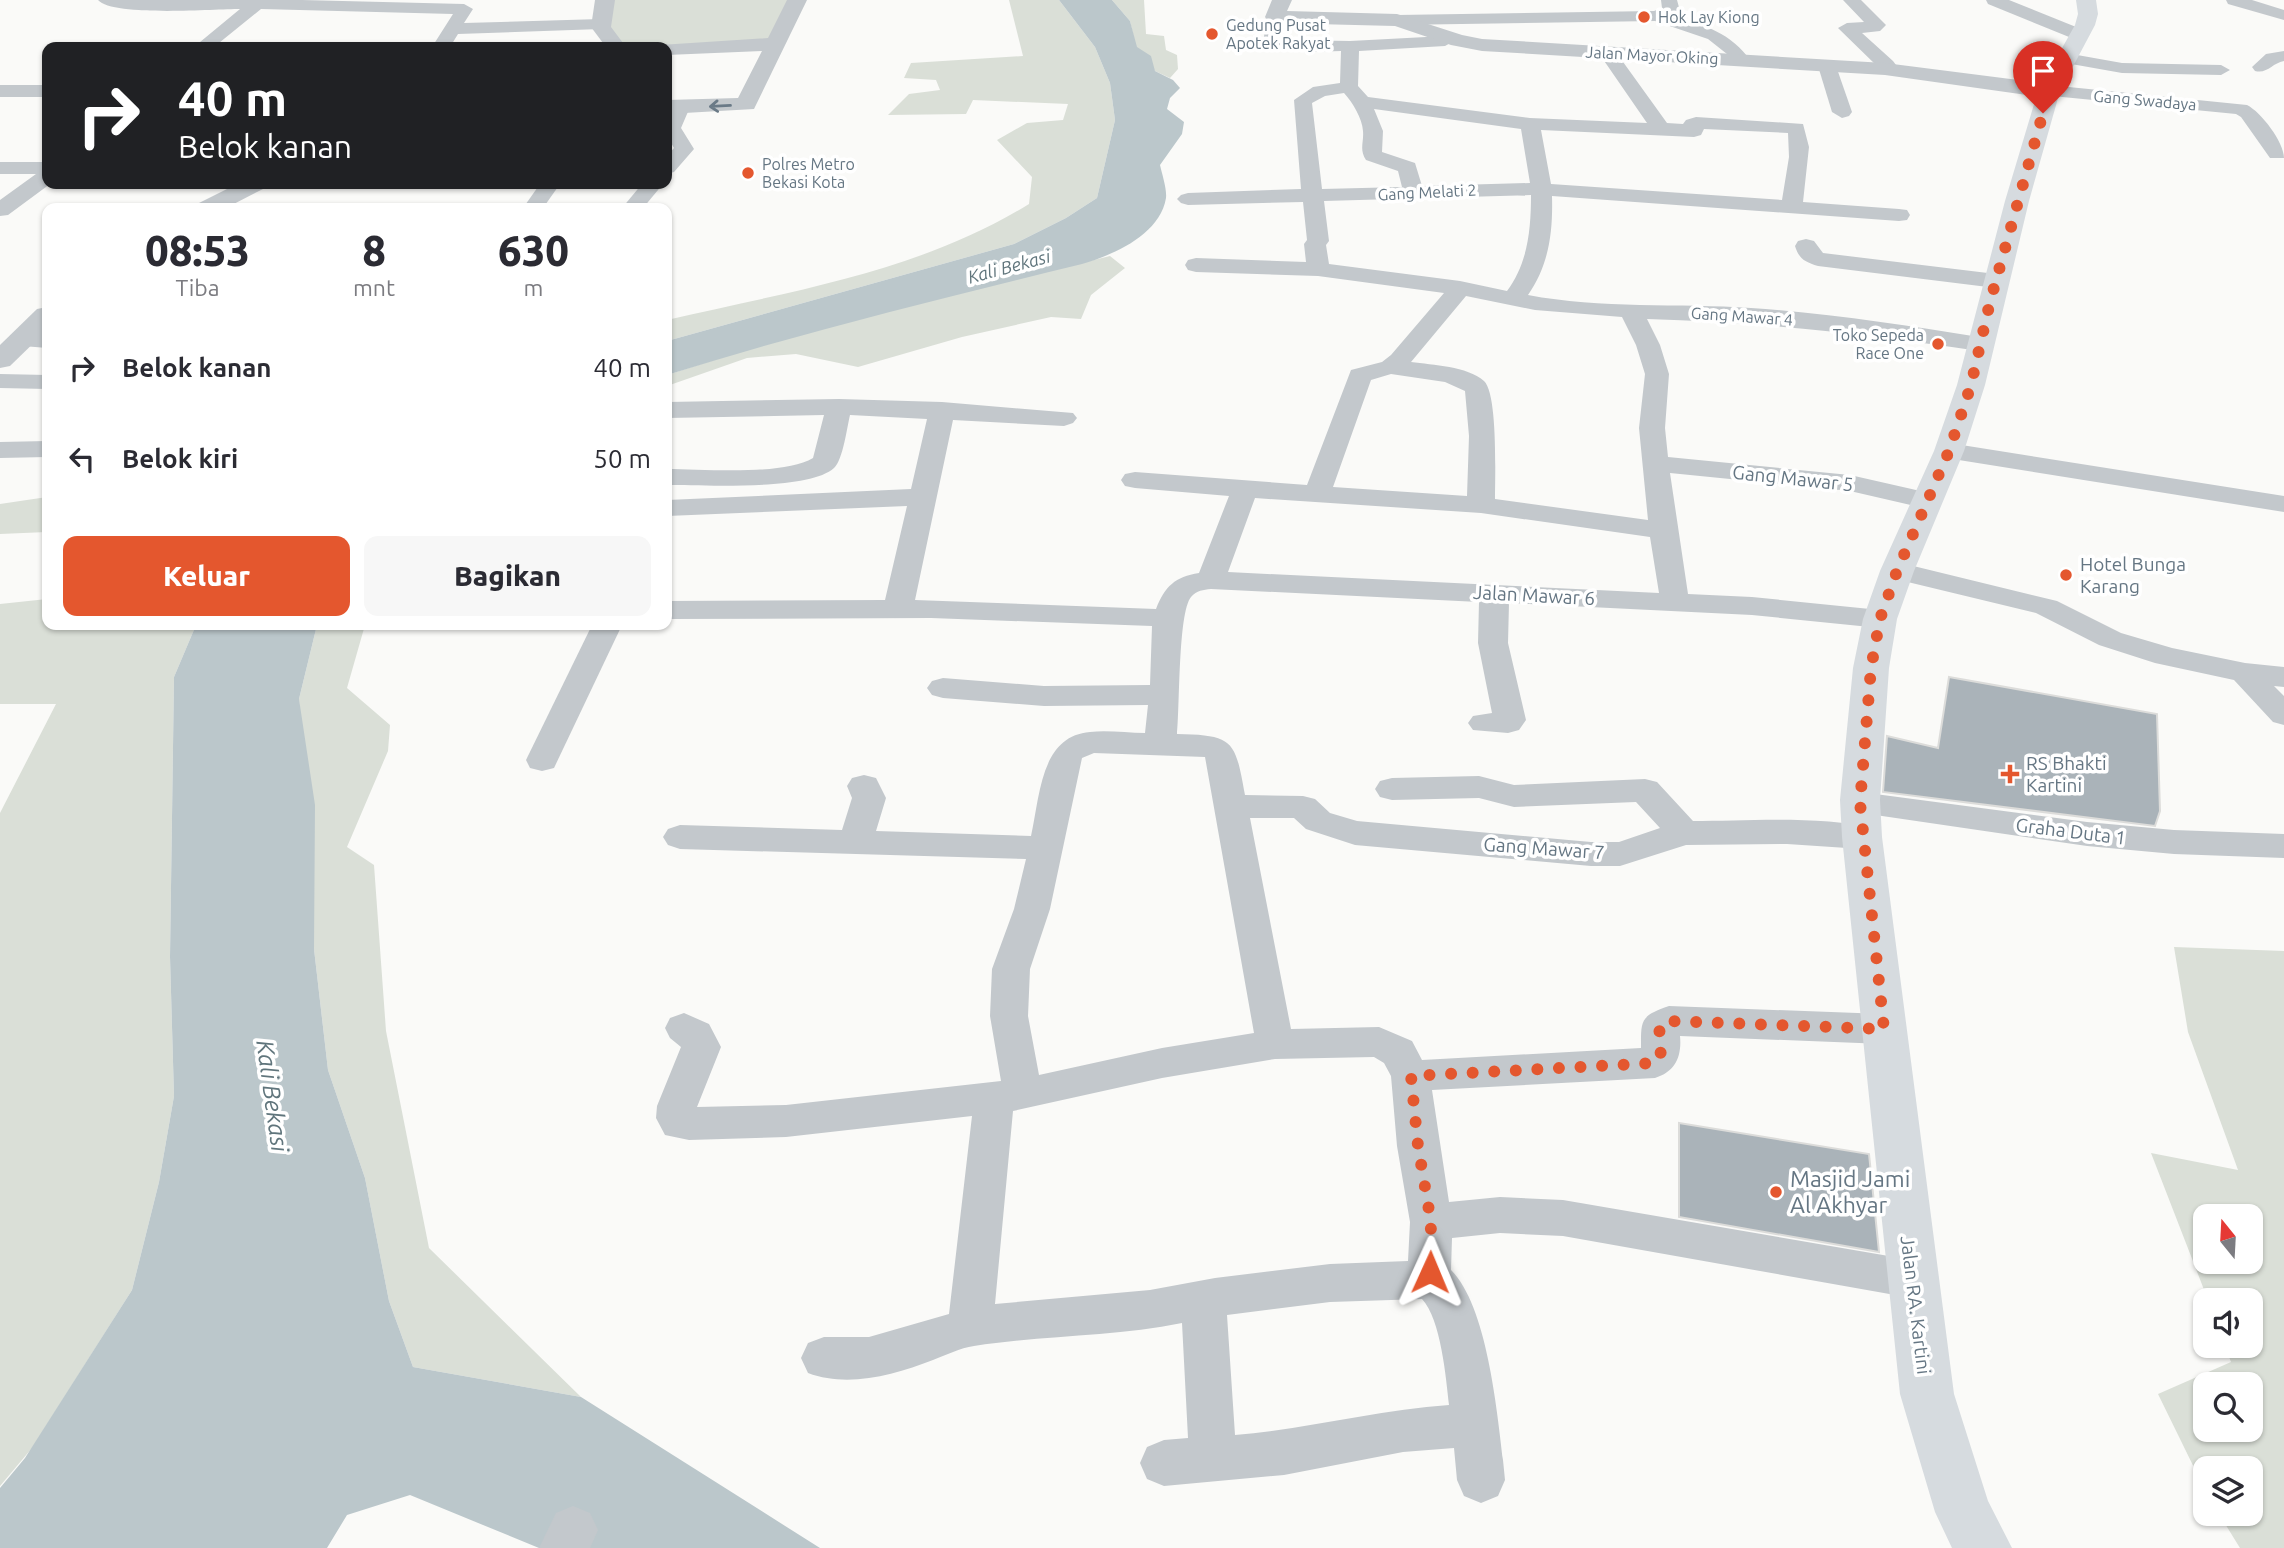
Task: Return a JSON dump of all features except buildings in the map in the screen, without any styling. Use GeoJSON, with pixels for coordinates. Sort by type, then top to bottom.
{"type":"FeatureCollection","features":[{"type":"Feature","properties":{"kind":"main road","name":"Jalan RA. Kartini"},"geometry":{"type":"LineString","coordinates":[[1973,1530],[1927,1394],[1912,1279],[1861,820],[1871,668],[1880,619],[1897,571],[1949,451],[1971,385],[1974,343],[1996,281],[2049,91],[2077,31]]}},
{"type":"Feature","properties":{"kind":"street"},"geometry":{"type":"LineString","coordinates":[[106,0],[121,5],[259,2],[464,9],[444,42]]}},
{"type":"Feature","properties":{"kind":"street"},"geometry":{"type":"LineString","coordinates":[[605,0],[601,24],[613,42]]}},
{"type":"Feature","properties":{"kind":"street"},"geometry":{"type":"LineString","coordinates":[[1602,0],[1608,18]]}},
{"type":"Feature","properties":{"kind":"street"},"geometry":{"type":"LineString","coordinates":[[1397,20],[1656,16],[1671,11],[1669,0]]}},
{"type":"Feature","properties":{"kind":"street"},"geometry":{"type":"LineString","coordinates":[[1851,0],[1877,25],[1847,28],[1887,65],[1885,69]]}},
{"type":"Feature","properties":{"kind":"street"},"geometry":{"type":"LineString","coordinates":[[2234,0],[2284,15]]}},
{"type":"Feature","properties":{"kind":"street"},"geometry":{"type":"LineString","coordinates":[[210,42],[259,2]]}},
{"type":"Feature","properties":{"kind":"street"},"geometry":{"type":"LineString","coordinates":[[1990,2],[2077,31],[2122,68],[2221,69]]}},
{"type":"Feature","properties":{"kind":"street"},"geometry":{"type":"LineString","coordinates":[[673,107],[746,104],[795,5]]}},
{"type":"Feature","properties":{"kind":"street"},"geometry":{"type":"LineString","coordinates":[[1278,8],[1273,37],[1282,44],[1350,46],[1458,41]]}},
{"type":"Feature","properties":{"kind":"street","name":"Jalan Mayor Oking"},"geometry":{"type":"LineString","coordinates":[[1278,8],[1397,20],[1458,41],[1504,47],[1885,69],[2049,91]]}},
{"type":"Feature","properties":{"kind":"street"},"geometry":{"type":"LineString","coordinates":[[1656,16],[1720,37],[1732,45],[1742,61]]}},
{"type":"Feature","properties":{"kind":"street"},"geometry":{"type":"LineString","coordinates":[[453,29],[601,24]]}},
{"type":"Feature","properties":{"kind":"street"},"geometry":{"type":"LineString","coordinates":[[672,49],[775,44]]}},
{"type":"Feature","properties":{"kind":"street"},"geometry":{"type":"LineString","coordinates":[[1350,46],[1355,95],[1373,131],[1370,147],[1373,156],[1408,167],[1413,192]]}},
{"type":"Feature","properties":{"kind":"street"},"geometry":{"type":"LineString","coordinates":[[1607,52],[1661,130]]}},
{"type":"Feature","properties":{"kind":"street"},"geometry":{"type":"LineString","coordinates":[[2261,67],[2269,59],[2284,55]]}},
{"type":"Feature","properties":{"kind":"street"},"geometry":{"type":"LineString","coordinates":[[1827,66],[1842,111]]}},
{"type":"Feature","properties":{"kind":"street"},"geometry":{"type":"LineString","coordinates":[[0,91],[42,91]]}},
{"type":"Feature","properties":{"kind":"street"},"geometry":{"type":"LineString","coordinates":[[1318,269],[1314,197],[1301,115],[1303,100],[1320,91],[1530,124],[1694,131],[1693,124],[1696,123],[1796,128],[1798,169],[1792,188],[1793,208]]}},
{"type":"Feature","properties":{"kind":"street","name":"Gang Swadaya"},"geometry":{"type":"LineString","coordinates":[[2049,91],[2240,109],[2248,113],[2261,133]]}},
{"type":"Feature","properties":{"kind":"street"},"geometry":{"type":"LineString","coordinates":[[1513,299],[1530,274],[1535,261],[1541,209],[1536,147],[1530,124]]}},
{"type":"Feature","properties":{"kind":"street"},"geometry":{"type":"LineString","coordinates":[[672,130],[684,149],[672,162]]}},
{"type":"Feature","properties":{"kind":"street"},"geometry":{"type":"LineString","coordinates":[[2261,133],[2284,133]]}},
{"type":"Feature","properties":{"kind":"street"},"geometry":{"type":"LineString","coordinates":[[2261,133],[2277,153]]}},
{"type":"Feature","properties":{"kind":"street"},"geometry":{"type":"LineString","coordinates":[[0,169],[42,168]]}},
{"type":"Feature","properties":{"kind":"street"},"geometry":{"type":"LineString","coordinates":[[0,210],[42,181]]}},
{"type":"Feature","properties":{"kind":"street"},"geometry":{"type":"LineString","coordinates":[[218,203],[245,189]]}},
{"type":"Feature","properties":{"kind":"street"},"geometry":{"type":"LineString","coordinates":[[636,203],[649,189]]}},
{"type":"Feature","properties":{"kind":"street","name":"Gang Melati 2"},"geometry":{"type":"LineString","coordinates":[[1188,199],[1539,189],[1899,215]]}},
{"type":"Feature","properties":{"kind":"street"},"geometry":{"type":"LineString","coordinates":[[1806,246],[1809,255],[1818,260],[1996,281]]}},
{"type":"Feature","properties":{"kind":"street","name":"Gang Mawar 4"},"geometry":{"type":"LineString","coordinates":[[1196,265],[1318,269],[1460,288],[1513,299],[1631,311],[1765,316],[1871,327],[1974,343]]}},
{"type":"Feature","properties":{"kind":"street"},"geometry":{"type":"LineString","coordinates":[[1391,367],[1400,360],[1460,288]]}},
{"type":"Feature","properties":{"kind":"street"},"geometry":{"type":"LineString","coordinates":[[1631,311],[1648,345],[1657,374],[1652,428],[1663,530],[1675,603]]}},
{"type":"Feature","properties":{"kind":"street"},"geometry":{"type":"LineString","coordinates":[[9,350],[42,320]]}},
{"type":"Feature","properties":{"kind":"street"},"geometry":{"type":"LineString","coordinates":[[9,350],[42,342]]}},
{"type":"Feature","properties":{"kind":"street"},"geometry":{"type":"LineString","coordinates":[[1317,494],[1360,375],[1391,367],[1449,376],[1474,384],[1477,388],[1482,436],[1481,505]]}},
{"type":"Feature","properties":{"kind":"street"},"geometry":{"type":"LineString","coordinates":[[0,381],[42,382]]}},
{"type":"Feature","properties":{"kind":"street"},"geometry":{"type":"LineString","coordinates":[[672,477],[795,474],[819,468],[825,462],[839,407]]}},
{"type":"Feature","properties":{"kind":"street"},"geometry":{"type":"LineString","coordinates":[[672,411],[839,407],[1064,418]]}},
{"type":"Feature","properties":{"kind":"street"},"geometry":{"type":"LineString","coordinates":[[898,608],[942,410]]}},
{"type":"Feature","properties":{"kind":"street"},"geometry":{"type":"LineString","coordinates":[[0,450],[42,449]]}},
{"type":"Feature","properties":{"kind":"street"},"geometry":{"type":"LineString","coordinates":[[1949,451],[2284,504]]}},
{"type":"Feature","properties":{"kind":"street","name":"Gang Mawar 5"},"geometry":{"type":"LineString","coordinates":[[1657,464],[1850,483],[1928,501]]}},
{"type":"Feature","properties":{"kind":"street"},"geometry":{"type":"LineString","coordinates":[[819,468],[819,502]]}},
{"type":"Feature","properties":{"kind":"street"},"geometry":{"type":"LineString","coordinates":[[1135,480],[1248,491],[1481,505],[1663,530]]}},
{"type":"Feature","properties":{"kind":"street"},"geometry":{"type":"LineString","coordinates":[[1160,743],[1165,695],[1167,618],[1176,594],[1199,582],[1239,499],[1248,491]]}},
{"type":"Feature","properties":{"kind":"street"},"geometry":{"type":"LineString","coordinates":[[672,508],[922,497]]}},
{"type":"Feature","properties":{"kind":"street"},"geometry":{"type":"LineString","coordinates":[[1897,571],[2046,607],[2110,639],[2166,656],[2245,673],[2284,677]]}},
{"type":"Feature","properties":{"kind":"street","name":"Jalan Mawar 6"},"geometry":{"type":"LineString","coordinates":[[1199,582],[1752,606],[1880,619]]}},
{"type":"Feature","properties":{"kind":"street"},"geometry":{"type":"LineString","coordinates":[[1483,723],[1508,723],[1510,720],[1493,643],[1494,593]]}},
{"type":"Feature","properties":{"kind":"street"},"geometry":{"type":"LineString","coordinates":[[672,610],[898,608],[1167,618]]}},
{"type":"Feature","properties":{"kind":"street"},"geometry":{"type":"LineString","coordinates":[[542,760],[605,630]]}},
{"type":"Feature","properties":{"kind":"street"},"geometry":{"type":"LineString","coordinates":[[2245,673],[2284,715]]}},
{"type":"Feature","properties":{"kind":"street"},"geometry":{"type":"LineString","coordinates":[[943,688],[1045,696],[1165,695]]}},
{"type":"Feature","properties":{"kind":"street"},"geometry":{"type":"LineString","coordinates":[[970,1326],[1009,1095],[1011,969],[1032,909],[1066,757],[1070,751],[1089,741],[1215,748],[1223,761],[1275,1044]]}},
{"type":"Feature","properties":{"kind":"street"},"geometry":{"type":"LineString","coordinates":[[855,842],[869,798],[864,786]]}},
{"type":"Feature","properties":{"kind":"street"},"geometry":{"type":"LineString","coordinates":[[1392,789],[1479,787],[1514,796],[1645,790],[1684,834]]}},
{"type":"Feature","properties":{"kind":"street","name":"Gang Mawar 7"},"geometry":{"type":"LineString","coordinates":[[1231,806],[1303,807],[1318,821],[1355,833],[1591,854],[1620,854],[1684,834],[1787,832],[1861,820]]}},
{"type":"Feature","properties":{"kind":"street","name":"Graha Duta 1"},"geometry":{"type":"LineString","coordinates":[[1861,820],[2174,842],[2284,846]]}},
{"type":"Feature","properties":{"kind":"street"},"geometry":{"type":"LineString","coordinates":[[680,836],[1046,848]]}},
{"type":"Feature","properties":{"kind":"street"},"geometry":{"type":"LineString","coordinates":[[1411,1076],[1655,1063],[1661,1052],[1659,1027],[1669,1021],[1884,1029]]}},
{"type":"Feature","properties":{"kind":"street"},"geometry":{"type":"LineString","coordinates":[[684,1028],[700,1040],[701,1047],[677,1106],[676,1118],[679,1123],[786,1121],[1009,1095],[1162,1063],[1275,1044],[1379,1042],[1398,1052],[1411,1076],[1418,1146],[1431,1222],[1429,1277]]}},
{"type":"Feature","properties":{"kind":"street"},"geometry":{"type":"LineString","coordinates":[[1431,1222],[1500,1215],[1563,1218],[1912,1279]]}},
{"type":"Feature","properties":{"kind":"street"},"geometry":{"type":"LineString","coordinates":[[824,1358],[869,1358],[919,1345],[970,1326],[1150,1310],[1204,1299],[1330,1283],[1425,1280],[1429,1277]]}},
{"type":"Feature","properties":{"kind":"street"},"geometry":{"type":"LineString","coordinates":[[1429,1277],[1441,1286],[1454,1318],[1473,1399],[1481,1480]]}},
{"type":"Feature","properties":{"kind":"street"},"geometry":{"type":"LineString","coordinates":[[1204,1299],[1207,1392],[1214,1458]]}},
{"type":"Feature","properties":{"kind":"street"},"geometry":{"type":"LineString","coordinates":[[1164,1463],[1284,1453],[1403,1430],[1475,1425]]}},
{"type":"Feature","properties":{"kind":"shaded area"},"geometry":{"type":"Polygon","coordinates":[[[605,0],[797,0],[775,44],[672,49],[672,42],[612,42],[601,27],[605,0]]]}},
{"type":"Feature","properties":{"kind":"shaded area"},"geometry":{"type":"Polygon","coordinates":[[[1009,0],[1059,0],[1095,47],[1110,83],[1115,120],[1097,198],[1066,218],[1014,244],[672,340],[672,319],[853,277],[899,263],[943,247],[1029,204],[1032,177],[997,140],[1027,123],[1063,120],[1068,104],[973,100],[966,114],[888,115],[909,94],[940,90],[936,80],[904,78],[911,63],[1023,56],[1009,0]]]}},
{"type":"Feature","properties":{"kind":"shaded area"},"geometry":{"type":"Polygon","coordinates":[[[1112,0],[1144,0],[1146,34],[1164,36],[1166,50],[1177,55],[1178,69],[1170,78],[1155,71],[1136,47],[1130,21],[1112,0]]]}},
{"type":"Feature","properties":{"kind":"shaded area"},"geometry":{"type":"Polygon","coordinates":[[[1110,256],[1125,268],[1091,295],[1081,319],[1051,317],[962,337],[858,367],[796,354],[747,358],[672,384],[672,373],[767,343],[1110,256]]]}},
{"type":"Feature","properties":{"kind":"shaded area"},"geometry":{"type":"Polygon","coordinates":[[[42,498],[42,532],[0,534],[0,504],[42,498]]]}},
{"type":"Feature","properties":{"kind":"shaded area"},"geometry":{"type":"Polygon","coordinates":[[[42,600],[42,630],[194,630],[174,677],[170,957],[174,1096],[159,1182],[132,1290],[32,1448],[0,1486],[0,813],[56,704],[0,704],[0,604],[42,600]]]}},
{"type":"Feature","properties":{"kind":"shaded area"},"geometry":{"type":"Polygon","coordinates":[[[316,630],[364,630],[347,688],[390,725],[388,751],[347,847],[374,865],[386,1031],[429,1248],[581,1397],[413,1367],[389,1301],[365,1178],[328,1070],[314,949],[299,699],[316,630]]]}},
{"type":"Feature","properties":{"kind":"shaded area"},"geometry":{"type":"Polygon","coordinates":[[[2174,947],[2284,951],[2284,1548],[2240,1548],[2226,1526],[2263,1526],[2263,1456],[2193,1456],[2193,1465],[2158,1394],[2193,1379],[2193,1442],[2263,1442],[2263,1372],[2208,1372],[2231,1362],[2230,1358],[2263,1358],[2263,1288],[2203,1288],[2198,1274],[2263,1274],[2263,1204],[2193,1204],[2193,1261],[2151,1153],[2238,1170],[2188,1032],[2174,947]]]}},
{"type":"Feature","properties":{"kind":"water","name":"Kali Bekasi"},"geometry":{"type":"Polygon","coordinates":[[[1059,0],[1112,0],[1130,21],[1137,47],[1151,56],[1155,71],[1173,80],[1180,88],[1170,98],[1167,109],[1184,122],[1182,134],[1160,165],[1166,198],[1155,223],[1145,233],[1121,249],[1082,264],[822,330],[672,373],[672,340],[1014,244],[1066,218],[1097,198],[1115,120],[1110,83],[1095,47],[1059,0]]]}},
{"type":"Feature","properties":{"kind":"water","name":"Kali Bekasi"},"geometry":{"type":"Polygon","coordinates":[[[194,630],[316,630],[299,699],[315,805],[314,949],[328,1070],[365,1178],[389,1301],[413,1367],[581,1397],[820,1548],[539,1548],[410,1495],[347,1515],[327,1548],[0,1548],[0,1488],[25,1458],[132,1290],[159,1182],[174,1096],[170,957],[174,677],[194,630]]]}},
{"type":"Feature","properties":{"kind":"place","name":"Hok Lay Kiong"},"geometry":{"type":"Point","coordinates":[1644,17]}},
{"type":"Feature","properties":{"kind":"place","name":"Gedung Pusat Apotek Rakyat"},"geometry":{"type":"Point","coordinates":[1212,34]}},
{"type":"Feature","properties":{"kind":"place","name":"Polres Metro Bekasi Kota"},"geometry":{"type":"Point","coordinates":[748,173]}},
{"type":"Feature","properties":{"kind":"place","name":"Toko Sepeda Race One"},"geometry":{"type":"Point","coordinates":[1938,344]}},
{"type":"Feature","properties":{"kind":"place","name":"Hotel Bunga Karang"},"geometry":{"type":"Point","coordinates":[2066,575]}},
{"type":"Feature","properties":{"kind":"place","name":"RS Bhakti Kartini"},"geometry":{"type":"Point","coordinates":[2010,774]}},
{"type":"Feature","properties":{"kind":"place","name":"Masjid Jami Al Akhyar"},"geometry":{"type":"Point","coordinates":[1776,1192]}},
{"type":"Feature","properties":{"kind":"route"},"geometry":{"type":"LineString","coordinates":[[1430,1272],[1431,1222],[1418,1146],[1411,1076],[1655,1063],[1661,1052],[1659,1027],[1669,1021],[1884,1029],[1860,803],[1871,668],[1880,619],[1897,571],[1949,451],[1971,385],[1990,302],[2043,113]]}}]}
